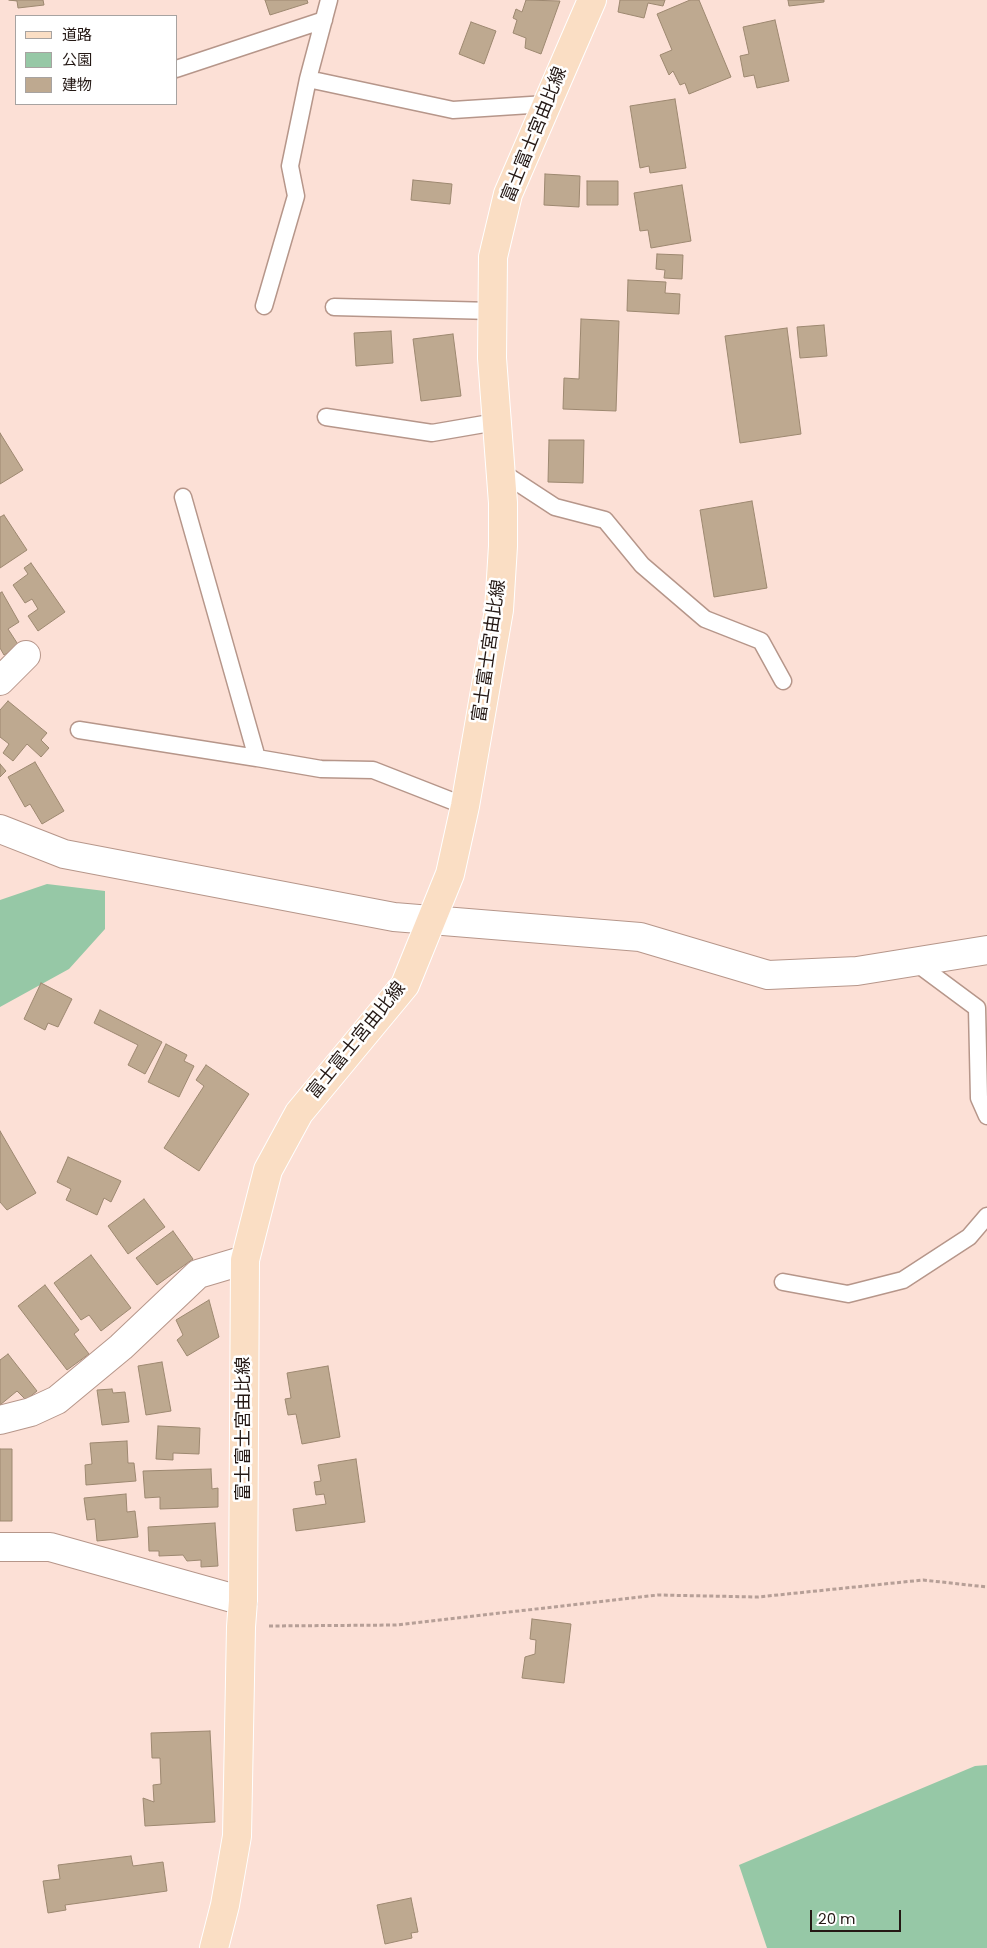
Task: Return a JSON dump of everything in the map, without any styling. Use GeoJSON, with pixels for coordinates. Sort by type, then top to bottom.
{"type":"FeatureCollection","features":[{"type":"Feature","properties":{"kind":"main road","name":"富士富士宮由比線"},"geometry":{"type":"LineString","coordinates":[[214,1948],[225,1905],[237,1836],[242,1614],[245,1260],[268,1170],[299,1112],[405,985],[450,874],[465,806],[499,610],[503,546],[492,358],[493,257],[508,194],[592,0]]}},
{"type":"Feature","properties":{"kind":"street"},"geometry":{"type":"LineString","coordinates":[[0,681],[26,654]]}},
{"type":"Feature","properties":{"kind":"street"},"geometry":{"type":"LineString","coordinates":[[0,830],[64,854],[394,917],[640,937],[768,975],[857,971],[987,950]]}},
{"type":"Feature","properties":{"kind":"street"},"geometry":{"type":"LineString","coordinates":[[0,1420],[30,1412],[57,1400],[121,1347],[198,1274],[245,1260]]}},
{"type":"Feature","properties":{"kind":"street"},"geometry":{"type":"LineString","coordinates":[[0,1547],[50,1548],[242,1614]]}},
{"type":"Feature","properties":{"kind":"lane"},"geometry":{"type":"LineString","coordinates":[[264,306],[296,196],[290,166],[308,78],[329,0]]}},
{"type":"Feature","properties":{"kind":"lane"},"geometry":{"type":"LineString","coordinates":[[178,68],[324,20]]}},
{"type":"Feature","properties":{"kind":"lane"},"geometry":{"type":"LineString","coordinates":[[308,78],[453,110],[546,104]]}},
{"type":"Feature","properties":{"kind":"lane"},"geometry":{"type":"LineString","coordinates":[[334,307],[492,311]]}},
{"type":"Feature","properties":{"kind":"lane"},"geometry":{"type":"LineString","coordinates":[[326,417],[432,433],[496,422]]}},
{"type":"Feature","properties":{"kind":"lane"},"geometry":{"type":"LineString","coordinates":[[500,471],[555,507],[604,520],[642,565],[705,619],[761,641],[783,681]]}},
{"type":"Feature","properties":{"kind":"lane"},"geometry":{"type":"LineString","coordinates":[[183,497],[257,758]]}},
{"type":"Feature","properties":{"kind":"lane"},"geometry":{"type":"LineString","coordinates":[[78,730],[320,769],[373,770],[465,806]]}},
{"type":"Feature","properties":{"kind":"lane"},"geometry":{"type":"LineString","coordinates":[[915,962],[976,1008],[979,1098],[987,1116]]}},
{"type":"Feature","properties":{"kind":"lane"},"geometry":{"type":"LineString","coordinates":[[783,1282],[848,1294],[903,1280],[969,1237],[987,1216]]}},
{"type":"Feature","properties":{"kind":"path"},"geometry":{"type":"LineString","coordinates":[[242,1614],[396,1625],[658,1594],[758,1597],[923,1580],[987,1587]]}},
{"type":"Feature","properties":{"kind":"green space"},"geometry":{"type":"Polygon","coordinates":[[[47,884],[105,891],[105,929],[69,969],[0,1007],[0,900],[47,884]]]}},
{"type":"Feature","properties":{"kind":"green space"},"geometry":{"type":"Polygon","coordinates":[[[987,1765],[987,1948],[767,1948],[739,1865],[975,1766],[987,1765]]]}},
{"type":"Feature","properties":{"kind":"building"},"geometry":{"type":"Polygon","coordinates":[[[9,0],[43,0],[44,5],[18,8],[17,1],[9,0]]]}},
{"type":"Feature","properties":{"kind":"building"},"geometry":{"type":"Polygon","coordinates":[[[265,0],[307,0],[308,3],[270,15],[265,0]]]}},
{"type":"Feature","properties":{"kind":"building"},"geometry":{"type":"Polygon","coordinates":[[[526,0],[560,1],[541,54],[525,48],[526,38],[513,33],[517,20],[513,18],[516,9],[522,12],[526,0]]]}},
{"type":"Feature","properties":{"kind":"building"},"geometry":{"type":"Polygon","coordinates":[[[620,0],[665,0],[663,6],[648,3],[644,18],[618,12],[620,0]]]}},
{"type":"Feature","properties":{"kind":"building"},"geometry":{"type":"Polygon","coordinates":[[[690,0],[699,0],[731,77],[689,94],[685,83],[680,85],[673,71],[669,75],[660,55],[672,50],[657,14],[690,0]]]}},
{"type":"Feature","properties":{"kind":"building"},"geometry":{"type":"Polygon","coordinates":[[[788,0],[824,0],[824,2],[789,6],[788,0]]]}},
{"type":"Feature","properties":{"kind":"building"},"geometry":{"type":"Polygon","coordinates":[[[775,20],[789,81],[757,88],[754,75],[744,77],[740,56],[749,54],[743,27],[775,20]]]}},
{"type":"Feature","properties":{"kind":"building"},"geometry":{"type":"Polygon","coordinates":[[[471,22],[496,31],[484,64],[459,54],[471,22]]]}},
{"type":"Feature","properties":{"kind":"building"},"geometry":{"type":"Polygon","coordinates":[[[675,99],[686,168],[650,173],[649,166],[640,168],[630,106],[675,99]]]}},
{"type":"Feature","properties":{"kind":"building"},"geometry":{"type":"Polygon","coordinates":[[[545,174],[580,176],[579,207],[544,205],[545,174]]]}},
{"type":"Feature","properties":{"kind":"building"},"geometry":{"type":"Polygon","coordinates":[[[413,180],[452,184],[450,204],[411,200],[413,180]]]}},
{"type":"Feature","properties":{"kind":"building"},"geometry":{"type":"Polygon","coordinates":[[[587,181],[618,181],[618,205],[587,205],[587,181]]]}},
{"type":"Feature","properties":{"kind":"building"},"geometry":{"type":"Polygon","coordinates":[[[682,185],[691,241],[651,248],[648,230],[640,231],[634,193],[682,185]]]}},
{"type":"Feature","properties":{"kind":"building"},"geometry":{"type":"Polygon","coordinates":[[[657,254],[683,255],[682,279],[664,278],[665,270],[656,269],[657,254]]]}},
{"type":"Feature","properties":{"kind":"building"},"geometry":{"type":"Polygon","coordinates":[[[628,280],[666,282],[665,293],[680,294],[679,314],[627,311],[628,280]]]}},
{"type":"Feature","properties":{"kind":"building"},"geometry":{"type":"Polygon","coordinates":[[[581,319],[619,321],[616,411],[563,409],[564,378],[579,379],[581,319]]]}},
{"type":"Feature","properties":{"kind":"building"},"geometry":{"type":"Polygon","coordinates":[[[824,325],[827,356],[800,358],[797,327],[824,325]]]}},
{"type":"Feature","properties":{"kind":"building"},"geometry":{"type":"Polygon","coordinates":[[[787,328],[801,434],[740,443],[725,336],[787,328]]]}},
{"type":"Feature","properties":{"kind":"building"},"geometry":{"type":"Polygon","coordinates":[[[391,331],[393,363],[356,366],[354,333],[391,331]]]}},
{"type":"Feature","properties":{"kind":"building"},"geometry":{"type":"Polygon","coordinates":[[[453,334],[461,396],[421,401],[413,339],[453,334]]]}},
{"type":"Feature","properties":{"kind":"building"},"geometry":{"type":"Polygon","coordinates":[[[0,433],[23,470],[0,484],[0,433]]]}},
{"type":"Feature","properties":{"kind":"building"},"geometry":{"type":"Polygon","coordinates":[[[549,440],[584,440],[583,483],[548,482],[549,440]]]}},
{"type":"Feature","properties":{"kind":"building"},"geometry":{"type":"Polygon","coordinates":[[[752,501],[767,588],[714,597],[700,510],[752,501]]]}},
{"type":"Feature","properties":{"kind":"building"},"geometry":{"type":"Polygon","coordinates":[[[4,515],[27,550],[0,568],[0,517],[4,515]]]}},
{"type":"Feature","properties":{"kind":"building"},"geometry":{"type":"Polygon","coordinates":[[[31,563],[65,612],[38,631],[28,616],[38,609],[32,599],[25,603],[13,585],[28,574],[24,568],[31,563]]]}},
{"type":"Feature","properties":{"kind":"building"},"geometry":{"type":"Polygon","coordinates":[[[2,592],[19,622],[8,629],[19,646],[4,655],[0,648],[0,593],[2,592]]]}},
{"type":"Feature","properties":{"kind":"building"},"geometry":{"type":"Polygon","coordinates":[[[8,701],[47,733],[41,740],[49,748],[41,757],[27,744],[13,761],[3,753],[9,744],[0,737],[0,710],[8,701]]]}},
{"type":"Feature","properties":{"kind":"building"},"geometry":{"type":"Polygon","coordinates":[[[35,762],[64,811],[42,824],[30,804],[25,807],[8,777],[35,762]]]}},
{"type":"Feature","properties":{"kind":"building"},"geometry":{"type":"Polygon","coordinates":[[[0,764],[6,771],[0,777],[0,764]]]}},
{"type":"Feature","properties":{"kind":"building"},"geometry":{"type":"Polygon","coordinates":[[[41,983],[72,999],[58,1027],[48,1023],[45,1030],[24,1019],[41,983]]]}},
{"type":"Feature","properties":{"kind":"building"},"geometry":{"type":"Polygon","coordinates":[[[100,1010],[162,1042],[145,1074],[128,1065],[138,1045],[94,1023],[100,1010]]]}},
{"type":"Feature","properties":{"kind":"building"},"geometry":{"type":"Polygon","coordinates":[[[166,1044],[187,1055],[184,1061],[194,1066],[179,1097],[148,1082],[166,1044]]]}},
{"type":"Feature","properties":{"kind":"building"},"geometry":{"type":"Polygon","coordinates":[[[206,1065],[249,1094],[199,1171],[164,1148],[204,1086],[196,1080],[206,1065]]]}},
{"type":"Feature","properties":{"kind":"building"},"geometry":{"type":"Polygon","coordinates":[[[0,1131],[36,1193],[7,1210],[0,1202],[0,1131]]]}},
{"type":"Feature","properties":{"kind":"building"},"geometry":{"type":"Polygon","coordinates":[[[68,1157],[121,1181],[111,1202],[104,1198],[97,1215],[66,1200],[71,1189],[57,1182],[68,1157]]]}},
{"type":"Feature","properties":{"kind":"building"},"geometry":{"type":"Polygon","coordinates":[[[144,1199],[165,1227],[128,1254],[108,1226],[144,1199]]]}},
{"type":"Feature","properties":{"kind":"building"},"geometry":{"type":"Polygon","coordinates":[[[173,1231],[193,1259],[157,1285],[136,1258],[173,1231]]]}},
{"type":"Feature","properties":{"kind":"building"},"geometry":{"type":"Polygon","coordinates":[[[91,1255],[131,1308],[101,1331],[89,1315],[81,1320],[54,1283],[91,1255]]]}},
{"type":"Feature","properties":{"kind":"building"},"geometry":{"type":"Polygon","coordinates":[[[45,1285],[79,1330],[74,1334],[89,1354],[67,1370],[18,1306],[45,1285]]]}},
{"type":"Feature","properties":{"kind":"building"},"geometry":{"type":"Polygon","coordinates":[[[209,1300],[219,1337],[187,1356],[177,1340],[183,1335],[176,1320],[209,1300]]]}},
{"type":"Feature","properties":{"kind":"building"},"geometry":{"type":"Polygon","coordinates":[[[8,1354],[37,1391],[26,1400],[17,1391],[0,1405],[0,1360],[8,1354]]]}},
{"type":"Feature","properties":{"kind":"building"},"geometry":{"type":"Polygon","coordinates":[[[162,1362],[171,1411],[146,1415],[138,1366],[162,1362]]]}},
{"type":"Feature","properties":{"kind":"building"},"geometry":{"type":"Polygon","coordinates":[[[328,1366],[340,1437],[302,1444],[296,1414],[288,1415],[285,1399],[291,1398],[287,1373],[328,1366]]]}},
{"type":"Feature","properties":{"kind":"building"},"geometry":{"type":"Polygon","coordinates":[[[112,1389],[113,1393],[125,1392],[129,1422],[102,1425],[97,1390],[112,1389]]]}},
{"type":"Feature","properties":{"kind":"building"},"geometry":{"type":"Polygon","coordinates":[[[158,1426],[200,1428],[199,1454],[173,1453],[173,1460],[156,1459],[158,1426]]]}},
{"type":"Feature","properties":{"kind":"building"},"geometry":{"type":"Polygon","coordinates":[[[127,1441],[128,1463],[134,1463],[136,1481],[86,1485],[85,1465],[92,1464],[90,1443],[127,1441]]]}},
{"type":"Feature","properties":{"kind":"building"},"geometry":{"type":"Polygon","coordinates":[[[0,1449],[12,1449],[12,1521],[0,1521],[0,1449]]]}},
{"type":"Feature","properties":{"kind":"building"},"geometry":{"type":"Polygon","coordinates":[[[356,1459],[365,1522],[296,1531],[293,1509],[326,1504],[324,1494],[316,1495],[314,1482],[321,1481],[318,1465],[356,1459]]]}},
{"type":"Feature","properties":{"kind":"building"},"geometry":{"type":"Polygon","coordinates":[[[211,1469],[212,1489],[218,1488],[218,1507],[160,1509],[160,1497],[145,1498],[143,1471],[211,1469]]]}},
{"type":"Feature","properties":{"kind":"building"},"geometry":{"type":"Polygon","coordinates":[[[126,1494],[127,1512],[135,1511],[138,1537],[97,1541],[95,1519],[87,1520],[84,1498],[126,1494]]]}},
{"type":"Feature","properties":{"kind":"building"},"geometry":{"type":"Polygon","coordinates":[[[215,1523],[218,1566],[201,1567],[201,1560],[187,1561],[183,1555],[159,1556],[159,1551],[149,1551],[148,1527],[215,1523]]]}},
{"type":"Feature","properties":{"kind":"building"},"geometry":{"type":"Polygon","coordinates":[[[532,1619],[571,1624],[564,1683],[522,1678],[525,1657],[535,1654],[536,1640],[530,1639],[532,1619]]]}},
{"type":"Feature","properties":{"kind":"building"},"geometry":{"type":"Polygon","coordinates":[[[210,1731],[215,1822],[145,1826],[143,1798],[154,1802],[153,1785],[161,1784],[160,1758],[152,1758],[151,1733],[210,1731]]]}},
{"type":"Feature","properties":{"kind":"building"},"geometry":{"type":"Polygon","coordinates":[[[131,1856],[133,1866],[163,1862],[167,1891],[65,1905],[66,1910],[48,1913],[43,1881],[60,1879],[58,1865],[131,1856]]]}},
{"type":"Feature","properties":{"kind":"building"},"geometry":{"type":"Polygon","coordinates":[[[411,1898],[418,1932],[411,1933],[412,1938],[385,1944],[377,1905],[411,1898]]]}}]}
